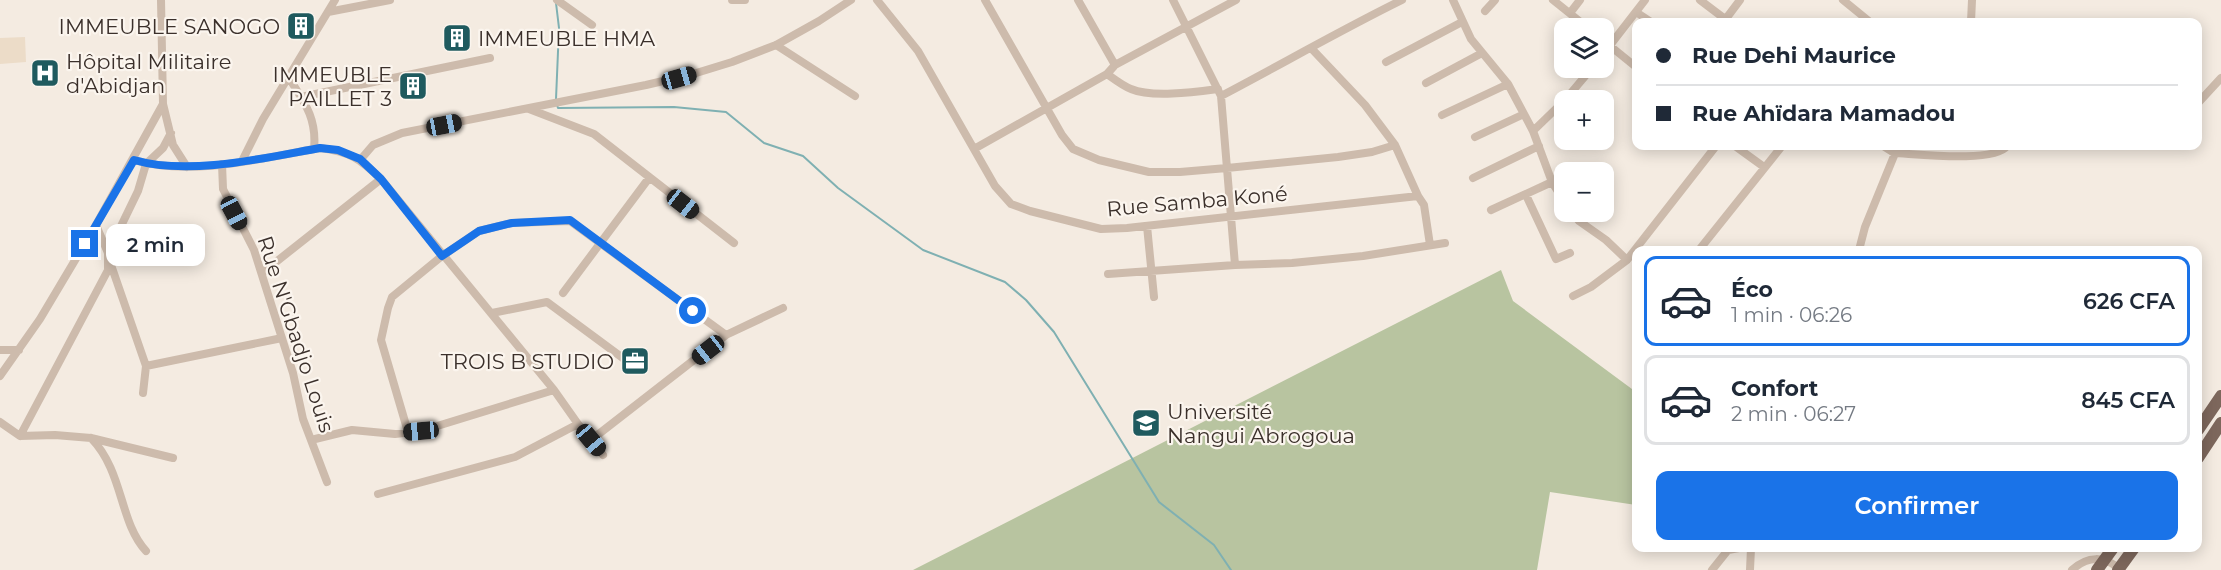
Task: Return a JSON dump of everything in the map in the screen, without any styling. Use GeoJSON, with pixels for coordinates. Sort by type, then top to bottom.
{"type":"FeatureCollection","features":[{"type":"Feature","properties":{"kind":"main road"},"geometry":{"type":"LineString","coordinates":[[2202,424],[2221,396]]}},
{"type":"Feature","properties":{"kind":"main road"},"geometry":{"type":"LineString","coordinates":[[2202,452],[2221,423]]}},
{"type":"Feature","properties":{"kind":"main road"},"geometry":{"type":"LineString","coordinates":[[2101,565],[2110,552]]}},
{"type":"Feature","properties":{"kind":"main road"},"geometry":{"type":"LineString","coordinates":[[2119,570],[2131,552]]}},
{"type":"Feature","properties":{"kind":"street"},"geometry":{"type":"LineString","coordinates":[[161,0],[164,104],[173,145],[187,166]]}},
{"type":"Feature","properties":{"kind":"street"},"geometry":{"type":"LineString","coordinates":[[242,160],[263,119],[335,0]]}},
{"type":"Feature","properties":{"kind":"street"},"geometry":{"type":"LineString","coordinates":[[328,12],[390,0]]}},
{"type":"Feature","properties":{"kind":"street"},"geometry":{"type":"LineString","coordinates":[[557,0],[592,25]]}},
{"type":"Feature","properties":{"kind":"street"},"geometry":{"type":"LineString","coordinates":[[732,0],[745,0]]}},
{"type":"Feature","properties":{"kind":"street"},"geometry":{"type":"LineString","coordinates":[[360,159],[373,145],[402,133],[679,78],[732,62],[776,45],[851,0]]}},
{"type":"Feature","properties":{"kind":"street","name":"Rue Samba Koné"},"geometry":{"type":"LineString","coordinates":[[877,0],[918,51],[995,186],[1011,204],[1030,212],[1101,229],[1231,218],[1418,196]]}},
{"type":"Feature","properties":{"kind":"street"},"geometry":{"type":"LineString","coordinates":[[985,0],[1062,135],[1073,149],[1099,160],[1149,172],[1180,172],[1338,157],[1372,152],[1395,145]]}},
{"type":"Feature","properties":{"kind":"street"},"geometry":{"type":"LineString","coordinates":[[1078,0],[1115,65]]}},
{"type":"Feature","properties":{"kind":"street"},"geometry":{"type":"LineString","coordinates":[[1173,0],[1220,92],[1235,264]]}},
{"type":"Feature","properties":{"kind":"street"},"geometry":{"type":"LineString","coordinates":[[974,149],[1107,74],[1115,65],[1236,0]]}},
{"type":"Feature","properties":{"kind":"street"},"geometry":{"type":"LineString","coordinates":[[1107,74],[1140,92],[1220,92],[1402,0]]}},
{"type":"Feature","properties":{"kind":"street"},"geometry":{"type":"LineString","coordinates":[[1453,0],[1471,39],[1508,84],[1533,131],[1554,185]]}},
{"type":"Feature","properties":{"kind":"street"},"geometry":{"type":"LineString","coordinates":[[1485,11],[1495,0]]}},
{"type":"Feature","properties":{"kind":"street"},"geometry":{"type":"LineString","coordinates":[[1553,0],[1575,18]]}},
{"type":"Feature","properties":{"kind":"street"},"geometry":{"type":"LineString","coordinates":[[1570,14],[1580,0]]}},
{"type":"Feature","properties":{"kind":"street"},"geometry":{"type":"LineString","coordinates":[[1614,36],[1645,0]]}},
{"type":"Feature","properties":{"kind":"street"},"geometry":{"type":"LineString","coordinates":[[1700,0],[1723,18]]}},
{"type":"Feature","properties":{"kind":"street"},"geometry":{"type":"LineString","coordinates":[[1729,18],[1740,0]]}},
{"type":"Feature","properties":{"kind":"street"},"geometry":{"type":"LineString","coordinates":[[1843,0],[1865,18]]}},
{"type":"Feature","properties":{"kind":"street"},"geometry":{"type":"LineString","coordinates":[[1971,18],[1972,0]]}},
{"type":"Feature","properties":{"kind":"street"},"geometry":{"type":"LineString","coordinates":[[1636,12],[1645,18]]}},
{"type":"Feature","properties":{"kind":"street"},"geometry":{"type":"LineString","coordinates":[[1386,62],[1462,22]]}},
{"type":"Feature","properties":{"kind":"street"},"geometry":{"type":"LineString","coordinates":[[776,45],[855,96]]}},
{"type":"Feature","properties":{"kind":"street"},"geometry":{"type":"LineString","coordinates":[[1311,48],[1365,105],[1395,145],[1424,205],[1430,245]]}},
{"type":"Feature","properties":{"kind":"street"},"geometry":{"type":"LineString","coordinates":[[1614,49],[1632,64]]}},
{"type":"Feature","properties":{"kind":"street"},"geometry":{"type":"LineString","coordinates":[[1426,83],[1482,53]]}},
{"type":"Feature","properties":{"kind":"street"},"geometry":{"type":"LineString","coordinates":[[301,97],[490,58]]}},
{"type":"Feature","properties":{"kind":"street"},"geometry":{"type":"LineString","coordinates":[[289,78],[312,118],[315,135],[314,149]]}},
{"type":"Feature","properties":{"kind":"street"},"geometry":{"type":"LineString","coordinates":[[1574,90],[1584,78]]}},
{"type":"Feature","properties":{"kind":"street"},"geometry":{"type":"LineString","coordinates":[[2202,99],[2221,78]]}},
{"type":"Feature","properties":{"kind":"street"},"geometry":{"type":"LineString","coordinates":[[1442,116],[1508,84]]}},
{"type":"Feature","properties":{"kind":"street"},"geometry":{"type":"LineString","coordinates":[[0,376],[19,350],[96,225],[164,104]]}},
{"type":"Feature","properties":{"kind":"street"},"geometry":{"type":"LineString","coordinates":[[528,108],[594,134],[734,243]]}},
{"type":"Feature","properties":{"kind":"street"},"geometry":{"type":"LineString","coordinates":[[1533,131],[1554,111]]}},
{"type":"Feature","properties":{"kind":"street"},"geometry":{"type":"LineString","coordinates":[[1475,137],[1524,114]]}},
{"type":"Feature","properties":{"kind":"street"},"geometry":{"type":"LineString","coordinates":[[20,436],[106,276],[108,256],[138,191],[146,164],[163,148],[171,134]]}},
{"type":"Feature","properties":{"kind":"street"},"geometry":{"type":"LineString","coordinates":[[1473,178],[1539,146]]}},
{"type":"Feature","properties":{"kind":"street"},"geometry":{"type":"LineString","coordinates":[[134,160],[146,164],[187,166],[222,164],[314,149],[338,150],[360,159],[381,179],[442,256],[492,313],[603,455]]}},
{"type":"Feature","properties":{"kind":"street"},"geometry":{"type":"LineString","coordinates":[[1638,246],[1713,150]]}},
{"type":"Feature","properties":{"kind":"street"},"geometry":{"type":"LineString","coordinates":[[1741,150],[1764,167]]}},
{"type":"Feature","properties":{"kind":"street"},"geometry":{"type":"LineString","coordinates":[[1702,246],[1779,150]]}},
{"type":"Feature","properties":{"kind":"street"},"geometry":{"type":"LineString","coordinates":[[1860,246],[1865,227],[1896,150]]}},
{"type":"Feature","properties":{"kind":"street"},"geometry":{"type":"LineString","coordinates":[[1909,150],[1984,156],[2002,150]]}},
{"type":"Feature","properties":{"kind":"street","name":"Rue N'Gbadjo Louis"},"geometry":{"type":"LineString","coordinates":[[222,164],[223,189],[254,250],[293,373],[303,419],[327,482]]}},
{"type":"Feature","properties":{"kind":"street"},"geometry":{"type":"LineString","coordinates":[[563,293],[600,241],[650,178]]}},
{"type":"Feature","properties":{"kind":"street"},"geometry":{"type":"LineString","coordinates":[[262,273],[381,179]]}},
{"type":"Feature","properties":{"kind":"street"},"geometry":{"type":"LineString","coordinates":[[1491,210],[1552,182]]}},
{"type":"Feature","properties":{"kind":"street"},"geometry":{"type":"LineString","coordinates":[[1526,195],[1556,259],[1570,253]]}},
{"type":"Feature","properties":{"kind":"street"},"geometry":{"type":"LineString","coordinates":[[408,432],[381,340],[388,308],[392,297],[442,256],[479,231],[512,223],[570,220],[726,335]]}},
{"type":"Feature","properties":{"kind":"street"},"geometry":{"type":"LineString","coordinates":[[1580,222],[1606,240],[1627,260]]}},
{"type":"Feature","properties":{"kind":"street"},"geometry":{"type":"LineString","coordinates":[[96,225],[146,366],[143,393]]}},
{"type":"Feature","properties":{"kind":"street"},"geometry":{"type":"LineString","coordinates":[[1147,226],[1154,297]]}},
{"type":"Feature","properties":{"kind":"street"},"geometry":{"type":"LineString","coordinates":[[1108,274],[1328,259],[1444,243]]}},
{"type":"Feature","properties":{"kind":"street"},"geometry":{"type":"LineString","coordinates":[[1573,296],[1590,287],[1627,260],[1632,254]]}},
{"type":"Feature","properties":{"kind":"street"},"geometry":{"type":"LineString","coordinates":[[492,313],[547,302],[639,370]]}},
{"type":"Feature","properties":{"kind":"street"},"geometry":{"type":"LineString","coordinates":[[591,440],[726,335],[783,308]]}},
{"type":"Feature","properties":{"kind":"street"},"geometry":{"type":"LineString","coordinates":[[146,366],[282,338]]}},
{"type":"Feature","properties":{"kind":"street"},"geometry":{"type":"LineString","coordinates":[[0,350],[19,350]]}},
{"type":"Feature","properties":{"kind":"street"},"geometry":{"type":"LineString","coordinates":[[311,440],[352,430],[395,434],[421,431],[554,390]]}},
{"type":"Feature","properties":{"kind":"street"},"geometry":{"type":"LineString","coordinates":[[0,422],[20,436],[55,435],[91,438],[173,458]]}},
{"type":"Feature","properties":{"kind":"street"},"geometry":{"type":"LineString","coordinates":[[378,494],[516,457],[578,424]]}},
{"type":"Feature","properties":{"kind":"street"},"geometry":{"type":"LineString","coordinates":[[91,438],[102,449],[116,478],[136,540],[146,551]]}},
{"type":"Feature","properties":{"kind":"street"},"geometry":{"type":"LineString","coordinates":[[1712,570],[1726,552]]}},
{"type":"Feature","properties":{"kind":"street"},"geometry":{"type":"LineString","coordinates":[[1750,570],[1751,552]]}},
{"type":"Feature","properties":{"kind":"street"},"geometry":{"type":"LineString","coordinates":[[2072,570],[2079,563],[2091,559],[2101,565],[2119,570]]}},
{"type":"Feature","properties":{"kind":"green space"},"geometry":{"type":"Polygon","coordinates":[[[1501,270],[1513,301],[1632,389],[1632,504],[1550,492],[1537,570],[913,570],[1501,270]]]}},
{"type":"Feature","properties":{"kind":"shaded area"},"geometry":{"type":"Polygon","coordinates":[[[25,37],[26,62],[0,64],[0,38],[25,37]]]}},
{"type":"Feature","properties":{"kind":"waterway"},"geometry":{"type":"LineString","coordinates":[[556,3],[559,28],[556,99]]}},
{"type":"Feature","properties":{"kind":"waterway"},"geometry":{"type":"LineString","coordinates":[[557,105],[558,108],[674,107],[726,112],[764,143],[803,156],[838,188],[923,250],[1005,282],[1026,300],[1054,332],[1159,502],[1214,545],[1231,570]]}},
{"type":"Feature","properties":{"kind":"place","name":"IMMEUBLE SANOGO"},"geometry":{"type":"Point","coordinates":[301,26]}},
{"type":"Feature","properties":{"kind":"place","name":"IMMEUBLE HMA"},"geometry":{"type":"Point","coordinates":[457,38]}},
{"type":"Feature","properties":{"kind":"place","name":"Hôpital Militaire d'Abidjan"},"geometry":{"type":"Point","coordinates":[45,73]}},
{"type":"Feature","properties":{"kind":"place","name":"IMMEUBLE PAILLET 3"},"geometry":{"type":"Point","coordinates":[413,86]}},
{"type":"Feature","properties":{"kind":"place","name":"TROIS B STUDIO"},"geometry":{"type":"Point","coordinates":[635,361]}},
{"type":"Feature","properties":{"kind":"place","name":"Université Nangui Abrogoua"},"geometry":{"type":"Point","coordinates":[1146,423]}},
{"type":"Feature","properties":{"kind":"route"},"geometry":{"type":"LineString","coordinates":[[85,244],[134,160],[146,164],[194,166],[222,164],[320,148],[338,150],[360,159],[381,179],[442,256],[479,231],[512,223],[570,220],[693,311]]}}]}
